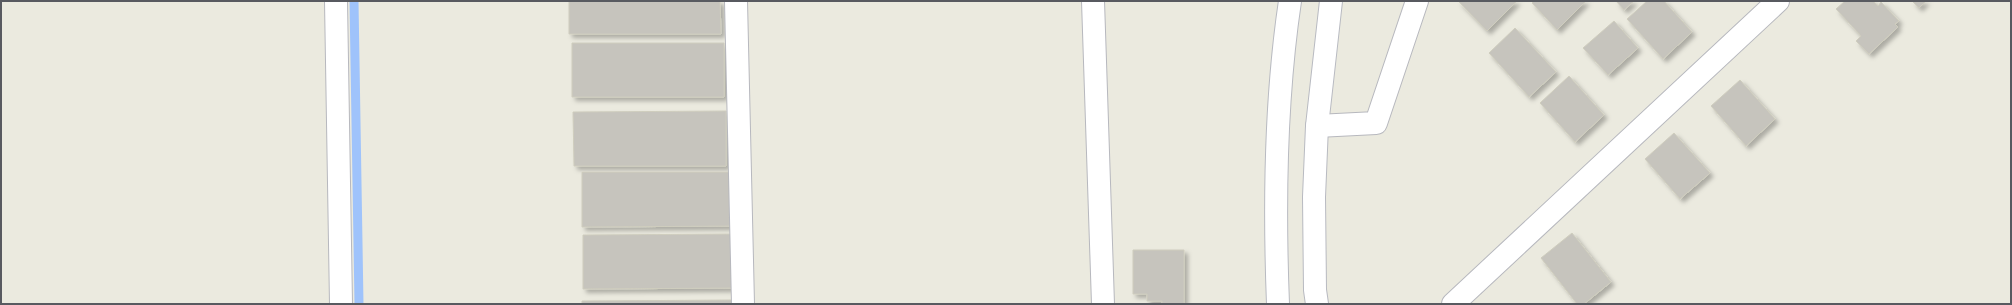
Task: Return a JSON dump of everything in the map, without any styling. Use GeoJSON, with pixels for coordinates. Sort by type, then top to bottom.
{"type":"FeatureCollection","features":[{"type":"Feature","properties":{"kind":"street"},"geometry":{"type":"LineString","coordinates":[[336,1],[341,304]]}},
{"type":"Feature","properties":{"kind":"street"},"geometry":{"type":"LineString","coordinates":[[736,1],[743,304]]}},
{"type":"Feature","properties":{"kind":"street"},"geometry":{"type":"LineString","coordinates":[[1093,1],[1103,304]]}},
{"type":"Feature","properties":{"kind":"street"},"geometry":{"type":"LineString","coordinates":[[1278,304],[1276,164],[1285,30],[1290,1]]}},
{"type":"Feature","properties":{"kind":"street"},"geometry":{"type":"LineString","coordinates":[[1316,304],[1314,197],[1317,126],[1331,1]]}},
{"type":"Feature","properties":{"kind":"street"},"geometry":{"type":"LineString","coordinates":[[1317,126],[1376,123],[1417,1]]}},
{"type":"Feature","properties":{"kind":"street"},"geometry":{"type":"LineString","coordinates":[[1453,304],[1778,1]]}},
{"type":"Feature","properties":{"kind":"building"},"geometry":{"type":"Polygon","coordinates":[[[569,1],[720,1],[721,34],[569,34],[569,1]]]}},
{"type":"Feature","properties":{"kind":"building"},"geometry":{"type":"Polygon","coordinates":[[[1458,1],[1517,1],[1487,31],[1458,1]]]}},
{"type":"Feature","properties":{"kind":"building"},"geometry":{"type":"Polygon","coordinates":[[[1534,1],[1586,1],[1557,30],[1532,3],[1534,1]]]}},
{"type":"Feature","properties":{"kind":"building"},"geometry":{"type":"Polygon","coordinates":[[[1616,1],[1634,1],[1624,10],[1616,1]]]}},
{"type":"Feature","properties":{"kind":"building"},"geometry":{"type":"Polygon","coordinates":[[[1647,1],[1664,1],[1692,32],[1663,59],[1627,19],[1647,1]]]}},
{"type":"Feature","properties":{"kind":"building"},"geometry":{"type":"Polygon","coordinates":[[[1845,1],[1873,1],[1878,6],[1881,2],[1899,21],[1895,24],[1898,27],[1869,54],[1856,41],[1861,36],[1836,9],[1845,1]]]}},
{"type":"Feature","properties":{"kind":"building"},"geometry":{"type":"Polygon","coordinates":[[[1912,1],[1926,1],[1919,8],[1912,1]]]}},
{"type":"Feature","properties":{"kind":"building"},"geometry":{"type":"Polygon","coordinates":[[[1614,21],[1638,48],[1608,75],[1583,48],[1614,21]]]}},
{"type":"Feature","properties":{"kind":"building"},"geometry":{"type":"Polygon","coordinates":[[[1515,28],[1556,72],[1529,97],[1489,53],[1515,28]]]}},
{"type":"Feature","properties":{"kind":"building"},"geometry":{"type":"Polygon","coordinates":[[[572,43],[724,43],[724,97],[572,97],[572,43]]]}},
{"type":"Feature","properties":{"kind":"building"},"geometry":{"type":"Polygon","coordinates":[[[1569,76],[1604,115],[1575,142],[1540,103],[1569,76]]]}},
{"type":"Feature","properties":{"kind":"building"},"geometry":{"type":"Polygon","coordinates":[[[1740,80],[1775,119],[1746,146],[1711,106],[1740,80]]]}},
{"type":"Feature","properties":{"kind":"building"},"geometry":{"type":"Polygon","coordinates":[[[726,111],[726,166],[574,166],[573,112],[726,111]]]}},
{"type":"Feature","properties":{"kind":"building"},"geometry":{"type":"Polygon","coordinates":[[[1674,133],[1710,173],[1680,199],[1645,159],[1674,133]]]}},
{"type":"Feature","properties":{"kind":"building"},"geometry":{"type":"Polygon","coordinates":[[[582,172],[733,172],[733,226],[582,227],[582,172]]]}},
{"type":"Feature","properties":{"kind":"building"},"geometry":{"type":"Polygon","coordinates":[[[1572,233],[1611,282],[1584,304],[1577,304],[1541,258],[1572,233]]]}},
{"type":"Feature","properties":{"kind":"building"},"geometry":{"type":"Polygon","coordinates":[[[735,234],[735,288],[583,289],[583,235],[735,234]]]}},
{"type":"Feature","properties":{"kind":"building"},"geometry":{"type":"Polygon","coordinates":[[[1133,250],[1184,250],[1184,304],[1162,304],[1162,301],[1147,301],[1147,294],[1133,294],[1133,250]]]}},
{"type":"Feature","properties":{"kind":"building"},"geometry":{"type":"Polygon","coordinates":[[[733,300],[733,304],[582,304],[582,301],[733,300]]]}},
{"type":"Feature","properties":{"kind":"waterway"},"geometry":{"type":"LineString","coordinates":[[354,1],[359,304]]}}]}
